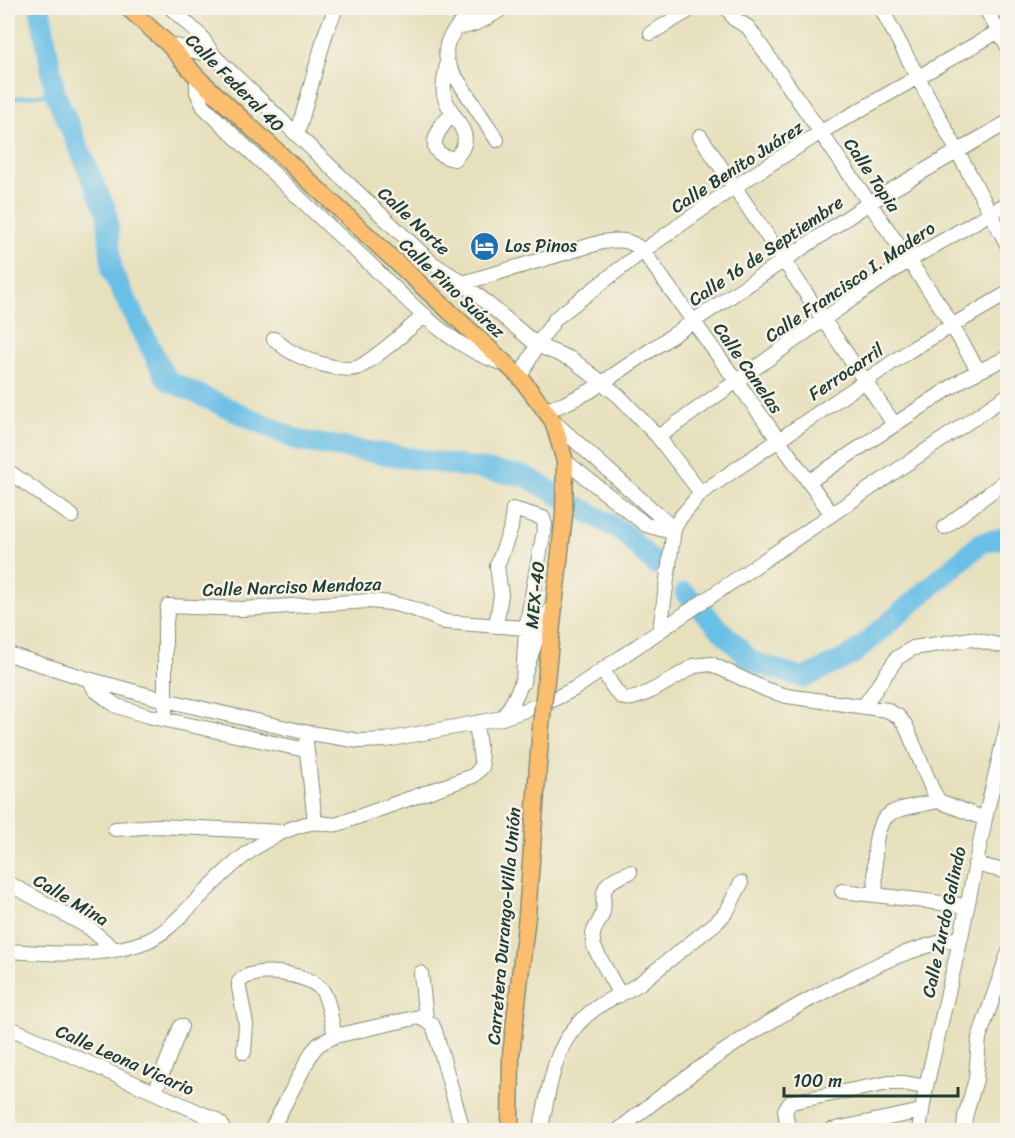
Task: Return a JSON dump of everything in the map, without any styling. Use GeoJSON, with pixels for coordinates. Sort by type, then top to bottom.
{"type":"FeatureCollection","features":[{"type":"Feature","properties":{"kind":"main road","name":"Calle Federal 40"},"geometry":{"type":"LineString","coordinates":[[128,8],[168,44],[197,77],[288,162]]}},
{"type":"Feature","properties":{"kind":"main road","name":"Calle Pino Suárez"},"geometry":{"type":"LineString","coordinates":[[288,162],[520,377],[549,416],[565,461]]}},
{"type":"Feature","properties":{"kind":"main road","name":"MEX-40"},"geometry":{"type":"LineString","coordinates":[[541,725],[564,514],[565,461]]}},
{"type":"Feature","properties":{"kind":"main road","name":"Carretera Durango-Villa Unión"},"geometry":{"type":"LineString","coordinates":[[510,1131],[511,1055],[527,916],[541,725]]}},
{"type":"Feature","properties":{"kind":"street","name":"Calle Norte"},"geometry":{"type":"LineString","coordinates":[[171,8],[201,36],[214,56],[432,263],[463,283],[537,345],[573,360],[603,382]]}},
{"type":"Feature","properties":{"kind":"street"},"geometry":{"type":"LineString","coordinates":[[297,135],[326,32],[336,8]]}},
{"type":"Feature","properties":{"kind":"street"},"geometry":{"type":"LineString","coordinates":[[453,114],[440,126],[431,154],[454,159],[463,151],[465,138],[462,125],[453,114],[443,89],[448,41],[474,8]]}},
{"type":"Feature","properties":{"kind":"street"},"geometry":{"type":"LineString","coordinates":[[459,27],[478,24],[503,8]]}},
{"type":"Feature","properties":{"kind":"street"},"geometry":{"type":"LineString","coordinates":[[651,33],[693,8]]}},
{"type":"Feature","properties":{"kind":"street","name":"Calle Topia"},"geometry":{"type":"LineString","coordinates":[[728,8],[734,19],[748,27],[821,132],[952,325],[978,370]]}},
{"type":"Feature","properties":{"kind":"street"},"geometry":{"type":"LineString","coordinates":[[881,8],[1008,246]]}},
{"type":"Feature","properties":{"kind":"street"},"geometry":{"type":"LineString","coordinates":[[985,8],[1003,28],[1008,47]]}},
{"type":"Feature","properties":{"kind":"street","name":"Calle Benito Juárez"},"geometry":{"type":"LineString","coordinates":[[520,377],[537,345],[556,318],[643,251],[734,187],[821,132],[1003,28]]}},
{"type":"Feature","properties":{"kind":"street"},"geometry":{"type":"LineString","coordinates":[[168,44],[214,56]]}},
{"type":"Feature","properties":{"kind":"street"},"geometry":{"type":"LineString","coordinates":[[447,61],[497,140]]}},
{"type":"Feature","properties":{"kind":"street"},"geometry":{"type":"LineString","coordinates":[[197,77],[197,92],[204,107],[306,206],[425,315],[473,352],[506,364]]}},
{"type":"Feature","properties":{"kind":"street","name":"Calle 16 de Septiembre"},"geometry":{"type":"LineString","coordinates":[[549,416],[869,203],[1008,122]]}},
{"type":"Feature","properties":{"kind":"street"},"geometry":{"type":"LineString","coordinates":[[700,136],[894,424]]}},
{"type":"Feature","properties":{"kind":"street","name":"Calle Francisco I. Madero"},"geometry":{"type":"LineString","coordinates":[[658,437],[908,261],[1008,203]]}},
{"type":"Feature","properties":{"kind":"street"},"geometry":{"type":"LineString","coordinates":[[463,283],[602,242],[630,241],[643,251]]}},
{"type":"Feature","properties":{"kind":"street","name":"Calle Canelas"},"geometry":{"type":"LineString","coordinates":[[643,251],[831,513]]}},
{"type":"Feature","properties":{"kind":"street","name":"Ferrocarril"},"geometry":{"type":"LineString","coordinates":[[660,630],[675,529],[680,518],[701,493],[864,381],[952,325],[1008,293]]}},
{"type":"Feature","properties":{"kind":"street"},"geometry":{"type":"LineString","coordinates":[[274,339],[300,356],[342,369],[351,369],[368,360],[425,315]]}},
{"type":"Feature","properties":{"kind":"street"},"geometry":{"type":"LineString","coordinates":[[808,482],[978,370],[1008,357]]}},
{"type":"Feature","properties":{"kind":"street"},"geometry":{"type":"LineString","coordinates":[[603,382],[658,437],[701,493]]}},
{"type":"Feature","properties":{"kind":"street"},"geometry":{"type":"LineString","coordinates":[[8,654],[165,700],[347,740],[373,741],[502,718],[546,703],[574,689],[1008,395]]}},
{"type":"Feature","properties":{"kind":"street"},"geometry":{"type":"LineString","coordinates":[[549,416],[675,529]]}},
{"type":"Feature","properties":{"kind":"street"},"geometry":{"type":"LineString","coordinates":[[565,461],[646,525],[668,531],[675,529]]}},
{"type":"Feature","properties":{"kind":"street"},"geometry":{"type":"LineString","coordinates":[[8,471],[72,516]]}},
{"type":"Feature","properties":{"kind":"street"},"geometry":{"type":"LineString","coordinates":[[945,527],[1008,479]]}},
{"type":"Feature","properties":{"kind":"street"},"geometry":{"type":"LineString","coordinates":[[496,626],[501,595],[497,566],[511,528],[513,509],[543,518],[545,525],[526,628],[523,683]]}},
{"type":"Feature","properties":{"kind":"street","name":"Calle Narciso Mendoza"},"geometry":{"type":"LineString","coordinates":[[165,719],[165,630],[168,606],[242,609],[369,601],[391,603],[414,609],[445,622],[526,628]]}},
{"type":"Feature","properties":{"kind":"street"},"geometry":{"type":"LineString","coordinates":[[502,718],[523,683],[543,624],[554,604]]}},
{"type":"Feature","properties":{"kind":"street"},"geometry":{"type":"LineString","coordinates":[[864,706],[897,658],[913,648],[971,639],[1008,647]]}},
{"type":"Feature","properties":{"kind":"street"},"geometry":{"type":"LineString","coordinates":[[603,669],[620,696],[626,700],[638,698],[694,666],[711,664],[767,690],[787,696],[887,710],[899,717],[906,726],[939,801]]}},
{"type":"Feature","properties":{"kind":"street"},"geometry":{"type":"LineString","coordinates":[[88,679],[95,690],[117,706],[306,750]]}},
{"type":"Feature","properties":{"kind":"street"},"geometry":{"type":"LineString","coordinates":[[225,732],[227,714]]}},
{"type":"Feature","properties":{"kind":"street","name":"Calle Zurdo Galindo"},"geometry":{"type":"LineString","coordinates":[[919,1131],[926,1087],[962,937],[975,864],[1008,722]]}},
{"type":"Feature","properties":{"kind":"street"},"geometry":{"type":"LineString","coordinates":[[8,951],[63,954],[114,949],[148,940],[171,926],[239,860],[265,841],[315,822],[338,824],[473,776],[482,766],[476,724]]}},
{"type":"Feature","properties":{"kind":"street"},"geometry":{"type":"LineString","coordinates":[[304,732],[315,822]]}},
{"type":"Feature","properties":{"kind":"street"},"geometry":{"type":"LineString","coordinates":[[876,895],[876,838],[883,820],[892,813],[939,801],[985,819]]}},
{"type":"Feature","properties":{"kind":"street"},"geometry":{"type":"LineString","coordinates":[[115,829],[158,826],[284,833]]}},
{"type":"Feature","properties":{"kind":"street"},"geometry":{"type":"LineString","coordinates":[[975,864],[1008,872]]}},
{"type":"Feature","properties":{"kind":"street"},"geometry":{"type":"LineString","coordinates":[[620,995],[592,939],[593,932],[603,914],[603,894],[606,887],[610,882],[630,872]]}},
{"type":"Feature","properties":{"kind":"street","name":"Calle Mina"},"geometry":{"type":"LineString","coordinates":[[8,883],[88,927],[114,949]]}},
{"type":"Feature","properties":{"kind":"street"},"geometry":{"type":"LineString","coordinates":[[540,1131],[552,1070],[562,1044],[597,1007],[640,984],[717,922],[727,911],[741,883]]}},
{"type":"Feature","properties":{"kind":"street"},"geometry":{"type":"LineString","coordinates":[[842,891],[967,906]]}},
{"type":"Feature","properties":{"kind":"street"},"geometry":{"type":"LineString","coordinates":[[619,1131],[676,1084],[710,1060],[794,1008],[880,964],[917,949],[962,937]]}},
{"type":"Feature","properties":{"kind":"street"},"geometry":{"type":"LineString","coordinates":[[964,1131],[965,1117],[976,1080],[980,1038],[1008,954]]}},
{"type":"Feature","properties":{"kind":"street"},"geometry":{"type":"LineString","coordinates":[[243,1052],[246,1024],[239,982],[248,975],[274,972],[287,974],[321,988],[325,995],[335,1035]]}},
{"type":"Feature","properties":{"kind":"street"},"geometry":{"type":"LineString","coordinates":[[421,973],[426,1019]]}},
{"type":"Feature","properties":{"kind":"street"},"geometry":{"type":"LineString","coordinates":[[271,1131],[312,1052],[319,1044],[335,1035],[419,1017],[432,1024],[435,1031],[463,1131]]}},
{"type":"Feature","properties":{"kind":"street"},"geometry":{"type":"LineString","coordinates":[[155,1092],[181,1026]]}},
{"type":"Feature","properties":{"kind":"street","name":"Calle Leona Vicario"},"geometry":{"type":"LineString","coordinates":[[8,1027],[214,1119],[221,1124],[224,1130]]}},
{"type":"Feature","properties":{"kind":"street"},"geometry":{"type":"LineString","coordinates":[[788,1131],[785,1113],[787,1105],[796,1101],[889,1083],[926,1087]]}},
{"type":"Feature","properties":{"kind":"street"},"geometry":{"type":"LineString","coordinates":[[831,1131],[922,1111]]}},
{"type":"Feature","properties":{"kind":"waterway"},"geometry":{"type":"LineString","coordinates":[[40,8],[55,93],[107,213],[112,272],[167,380],[300,441],[525,476],[623,532],[655,564]]}},
{"type":"Feature","properties":{"kind":"waterway"},"geometry":{"type":"LineString","coordinates":[[8,99],[55,93]]}},
{"type":"Feature","properties":{"kind":"waterway"},"geometry":{"type":"LineString","coordinates":[[685,593],[751,661],[804,678],[852,655],[981,543],[1008,537]]}},
{"type":"Feature","properties":{"kind":"place","name":"Los Pinos"},"geometry":{"type":"Point","coordinates":[484,246]}}]}
